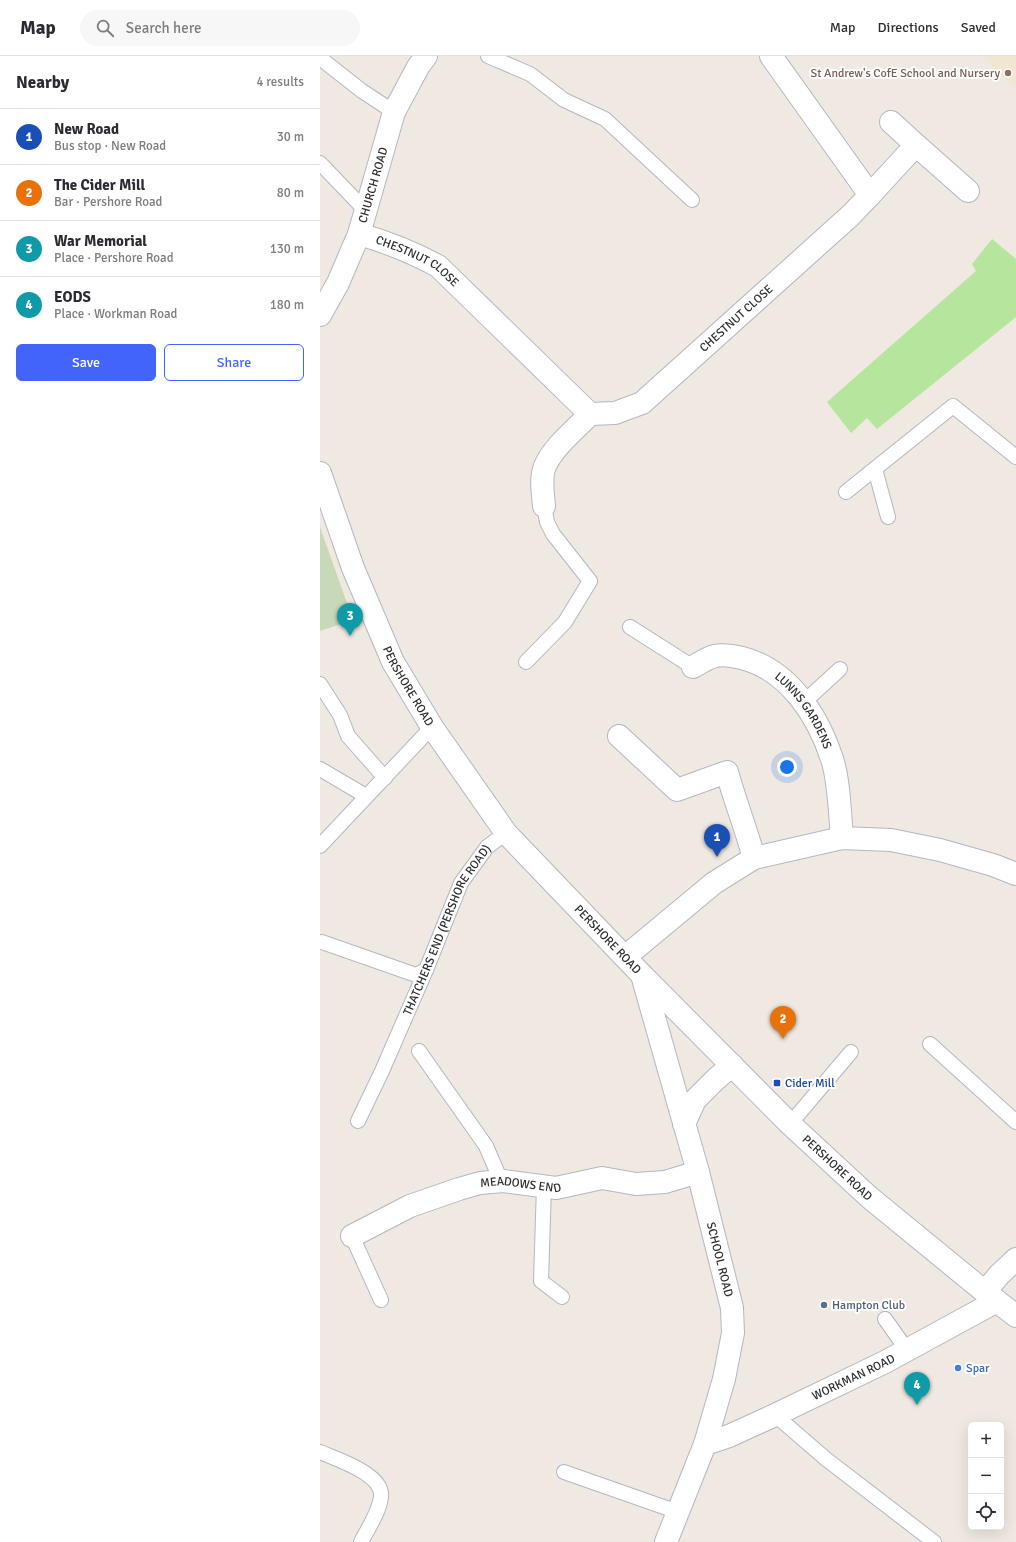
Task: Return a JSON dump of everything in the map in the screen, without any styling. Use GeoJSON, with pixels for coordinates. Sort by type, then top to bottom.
{"type":"FeatureCollection","features":[{"type":"Feature","properties":{"kind":"street","name":"CHURCH ROAD"},"geometry":{"type":"LineString","coordinates":[[320,315],[338,283],[359,234],[394,112],[418,67],[426,56]]}},
{"type":"Feature","properties":{"kind":"street"},"geometry":{"type":"LineString","coordinates":[[771,56],[870,195]]}},
{"type":"Feature","properties":{"kind":"street"},"geometry":{"type":"LineString","coordinates":[[891,122],[968,191]]}},
{"type":"Feature","properties":{"kind":"street","name":"CHESTNUT CLOSE"},"geometry":{"type":"LineString","coordinates":[[359,234],[382,240],[438,266],[590,414],[615,413],[642,403],[851,215],[916,145]]}},
{"type":"Feature","properties":{"kind":"street"},"geometry":{"type":"LineString","coordinates":[[544,506],[542,488],[545,467],[557,448],[590,414]]}},
{"type":"Feature","properties":{"kind":"street","name":"PERSHORE ROAD"},"geometry":{"type":"LineString","coordinates":[[320,473],[353,568],[393,662],[432,727],[506,833],[642,975],[790,1124],[869,1197],[1016,1316]]}},
{"type":"Feature","properties":{"kind":"street","name":"LUNNS GARDENS"},"geometry":{"type":"LineString","coordinates":[[693,667],[715,656],[732,656],[755,661],[777,675],[804,702],[812,714],[833,760],[842,838]]}},
{"type":"Feature","properties":{"kind":"street"},"geometry":{"type":"LineString","coordinates":[[619,736],[677,790],[727,772],[754,858]]}},
{"type":"Feature","properties":{"kind":"street"},"geometry":{"type":"LineString","coordinates":[[625,957],[714,883],[754,858],[842,838],[891,840],[940,850],[993,865],[1016,874]]}},
{"type":"Feature","properties":{"kind":"street","name":"SCHOOL ROAD"},"geometry":{"type":"LineString","coordinates":[[642,975],[698,1172],[733,1314],[733,1332],[724,1380],[705,1444],[666,1542]]}},
{"type":"Feature","properties":{"kind":"street"},"geometry":{"type":"LineString","coordinates":[[684,1124],[695,1100],[732,1065]]}},
{"type":"Feature","properties":{"kind":"street","name":"MEADOWS END"},"geometry":{"type":"LineString","coordinates":[[352,1236],[410,1206],[480,1183],[501,1181],[556,1188],[602,1178],[636,1184],[665,1182],[698,1172]]}},
{"type":"Feature","properties":{"kind":"street"},"geometry":{"type":"LineString","coordinates":[[991,1296],[999,1275],[1016,1259]]}},
{"type":"Feature","properties":{"kind":"street","name":"WORKMAN ROAD"},"geometry":{"type":"LineString","coordinates":[[705,1444],[729,1436],[907,1350],[991,1296]]}},
{"type":"Feature","properties":{"kind":"lane"},"geometry":{"type":"LineString","coordinates":[[488,56],[530,74],[564,100],[605,120],[692,200]]}},
{"type":"Feature","properties":{"kind":"lane"},"geometry":{"type":"LineString","coordinates":[[320,58],[362,91],[394,112]]}},
{"type":"Feature","properties":{"kind":"lane"},"geometry":{"type":"LineString","coordinates":[[320,163],[366,211]]}},
{"type":"Feature","properties":{"kind":"lane"},"geometry":{"type":"LineString","coordinates":[[846,492],[953,406],[1016,457]]}},
{"type":"Feature","properties":{"kind":"lane"},"geometry":{"type":"LineString","coordinates":[[875,469],[888,517]]}},
{"type":"Feature","properties":{"kind":"lane"},"geometry":{"type":"LineString","coordinates":[[526,662],[565,622],[590,581],[553,534],[547,522],[544,506]]}},
{"type":"Feature","properties":{"kind":"lane"},"geometry":{"type":"LineString","coordinates":[[630,628],[693,667]]}},
{"type":"Feature","properties":{"kind":"lane"},"geometry":{"type":"LineString","coordinates":[[804,702],[840,669]]}},
{"type":"Feature","properties":{"kind":"lane"},"geometry":{"type":"LineString","coordinates":[[320,684],[340,715],[348,736],[385,778]]}},
{"type":"Feature","properties":{"kind":"lane"},"geometry":{"type":"LineString","coordinates":[[320,846],[432,727]]}},
{"type":"Feature","properties":{"kind":"lane"},"geometry":{"type":"LineString","coordinates":[[320,769],[366,796]]}},
{"type":"Feature","properties":{"kind":"lane","name":"THATCHERS END (PERSHORE ROAD)"},"geometry":{"type":"LineString","coordinates":[[358,1121],[382,1071],[426,970],[461,883],[487,847],[506,833]]}},
{"type":"Feature","properties":{"kind":"lane"},"geometry":{"type":"LineString","coordinates":[[322,942],[416,975],[426,970]]}},
{"type":"Feature","properties":{"kind":"lane"},"geometry":{"type":"LineString","coordinates":[[930,1044],[1016,1122]]}},
{"type":"Feature","properties":{"kind":"lane"},"geometry":{"type":"LineString","coordinates":[[419,1051],[486,1146],[501,1181]]}},
{"type":"Feature","properties":{"kind":"lane"},"geometry":{"type":"LineString","coordinates":[[790,1124],[851,1052]]}},
{"type":"Feature","properties":{"kind":"lane"},"geometry":{"type":"LineString","coordinates":[[544,1186],[541,1281],[562,1297]]}},
{"type":"Feature","properties":{"kind":"lane"},"geometry":{"type":"LineString","coordinates":[[352,1236],[381,1300]]}},
{"type":"Feature","properties":{"kind":"lane"},"geometry":{"type":"LineString","coordinates":[[885,1319],[907,1350]]}},
{"type":"Feature","properties":{"kind":"lane"},"geometry":{"type":"LineString","coordinates":[[774,1415],[826,1459],[934,1542]]}},
{"type":"Feature","properties":{"kind":"lane"},"geometry":{"type":"LineString","coordinates":[[320,1452],[362,1471],[372,1478],[379,1488],[382,1496],[379,1506],[361,1542]]}},
{"type":"Feature","properties":{"kind":"lane"},"geometry":{"type":"LineString","coordinates":[[564,1472],[678,1512]]}},
{"type":"Feature","properties":{"kind":"shaded area","name":"St Andrew's CofE School and Nursery"},"geometry":{"type":"Polygon","coordinates":[[[983,56],[1016,56],[1016,89],[983,56]]]}},
{"type":"Feature","properties":{"kind":"green space"},"geometry":{"type":"Polygon","coordinates":[[[992,239],[1016,259],[1016,317],[877,429],[867,418],[851,433],[827,402],[976,271],[972,264],[992,239]]]}},
{"type":"Feature","properties":{"kind":"green space"},"geometry":{"type":"Polygon","coordinates":[[[320,527],[353,620],[320,631],[320,527]]]}},
{"type":"Feature","properties":{"kind":"place","name":"St Andrew's CofE School and Nursery"},"geometry":{"type":"Point","coordinates":[1008,73]}},
{"type":"Feature","properties":{"kind":"place","name":"War Memorial"},"geometry":{"type":"Point","coordinates":[350,636]}},
{"type":"Feature","properties":{"kind":"place","name":"New Road"},"geometry":{"type":"Point","coordinates":[717,857]}},
{"type":"Feature","properties":{"kind":"place","name":"The Cider Mill"},"geometry":{"type":"Point","coordinates":[783,1039]}},
{"type":"Feature","properties":{"kind":"place","name":"Cider Mill"},"geometry":{"type":"Point","coordinates":[777,1083]}},
{"type":"Feature","properties":{"kind":"place","name":"Hampton Club"},"geometry":{"type":"Point","coordinates":[824,1305]}},
{"type":"Feature","properties":{"kind":"place","name":"Spar"},"geometry":{"type":"Point","coordinates":[958,1368]}},
{"type":"Feature","properties":{"kind":"place","name":"EODS"},"geometry":{"type":"Point","coordinates":[917,1405]}}]}
